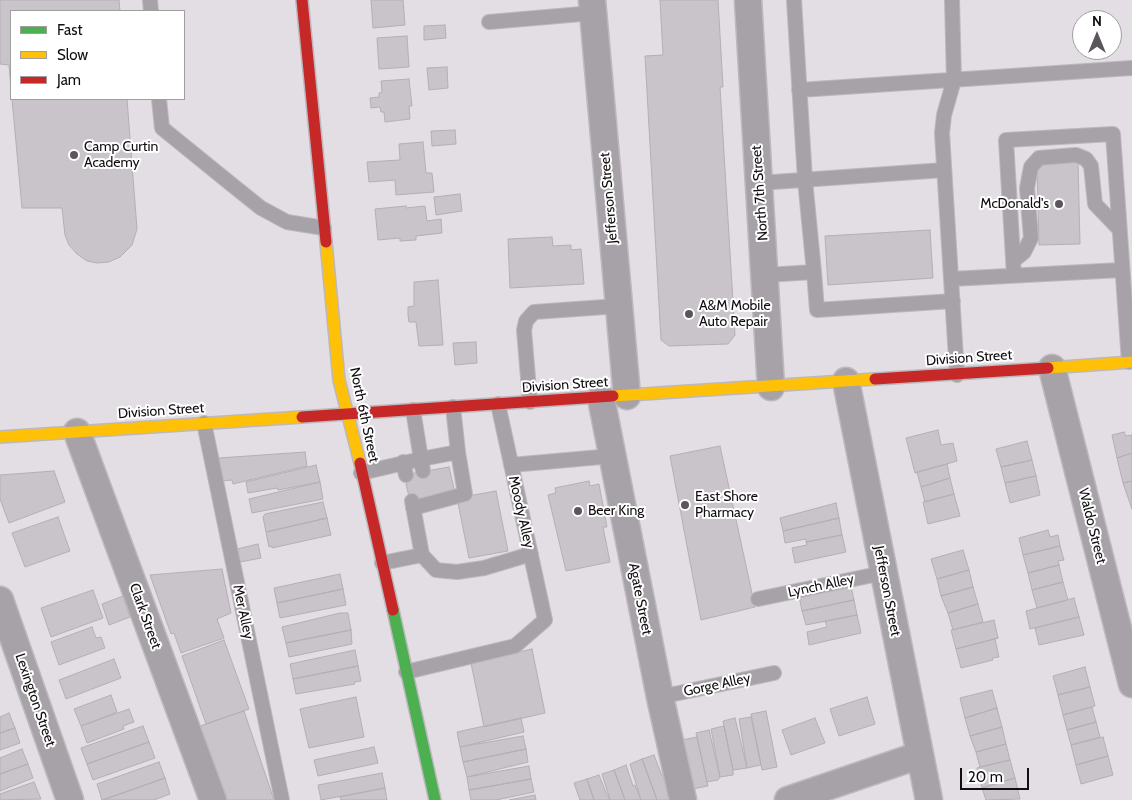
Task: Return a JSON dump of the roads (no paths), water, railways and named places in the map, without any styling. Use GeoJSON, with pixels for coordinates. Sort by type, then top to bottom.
{"type":"FeatureCollection","features":[{"type":"Feature","properties":{"kind":"main road","name":"North 6th Street"},"geometry":{"type":"LineString","coordinates":[[302,0],[339,380],[435,800]]}},
{"type":"Feature","properties":{"kind":"main road","name":"Division Street"},"geometry":{"type":"LineString","coordinates":[[0,437],[1131,362]]}},
{"type":"Feature","properties":{"kind":"street","name":"North 7th Street"},"geometry":{"type":"LineString","coordinates":[[748,0],[766,275],[771,387]]}},
{"type":"Feature","properties":{"kind":"street","name":"Jefferson Street"},"geometry":{"type":"LineString","coordinates":[[593,6],[627,396]]}},
{"type":"Feature","properties":{"kind":"street","name":"Waldo Street"},"geometry":{"type":"LineString","coordinates":[[1052,368],[1132,684]]}},
{"type":"Feature","properties":{"kind":"street","name":"Jefferson Street"},"geometry":{"type":"LineString","coordinates":[[846,382],[929,800]]}},
{"type":"Feature","properties":{"kind":"street","name":"Agate Street"},"geometry":{"type":"LineString","coordinates":[[601,398],[660,696],[683,800]]}},
{"type":"Feature","properties":{"kind":"street","name":"Clark Street"},"geometry":{"type":"LineString","coordinates":[[77,432],[213,800]]}},
{"type":"Feature","properties":{"kind":"street","name":"Lexington Street"},"geometry":{"type":"LineString","coordinates":[[0,600],[70,800]]}},
{"type":"Feature","properties":{"kind":"street"},"geometry":{"type":"LineString","coordinates":[[788,800],[920,755]]}},
{"type":"Feature","properties":{"kind":"lane"},"geometry":{"type":"LineString","coordinates":[[794,0],[805,180],[818,310],[953,301]]}},
{"type":"Feature","properties":{"kind":"lane"},"geometry":{"type":"LineString","coordinates":[[952,0],[954,80],[944,114],[942,133],[957,374]]}},
{"type":"Feature","properties":{"kind":"lane"},"geometry":{"type":"LineString","coordinates":[[489,22],[593,6]]}},
{"type":"Feature","properties":{"kind":"lane"},"geometry":{"type":"LineString","coordinates":[[800,90],[1132,68]]}},
{"type":"Feature","properties":{"kind":"lane"},"geometry":{"type":"LineString","coordinates":[[160,100],[162,128],[254,202],[287,222],[324,228]]}},
{"type":"Feature","properties":{"kind":"lane"},"geometry":{"type":"LineString","coordinates":[[1013,268],[1006,140],[1113,134],[1122,270],[1131,362]]}},
{"type":"Feature","properties":{"kind":"lane"},"geometry":{"type":"LineString","coordinates":[[1013,268],[1031,238],[1027,188],[1031,167],[1039,158],[1076,155],[1086,159],[1090,166],[1095,204],[1119,229]]}},
{"type":"Feature","properties":{"kind":"lane"},"geometry":{"type":"LineString","coordinates":[[759,183],[944,170]]}},
{"type":"Feature","properties":{"kind":"lane"},"geometry":{"type":"LineString","coordinates":[[952,279],[1013,268],[1122,270]]}},
{"type":"Feature","properties":{"kind":"lane"},"geometry":{"type":"LineString","coordinates":[[766,275],[814,272]]}},
{"type":"Feature","properties":{"kind":"lane"},"geometry":{"type":"LineString","coordinates":[[530,402],[524,330],[526,321],[534,312],[619,306]]}},
{"type":"Feature","properties":{"kind":"lane","name":"Moody Alley"},"geometry":{"type":"LineString","coordinates":[[406,672],[515,646],[545,620],[498,404]]}},
{"type":"Feature","properties":{"kind":"lane"},"geometry":{"type":"LineString","coordinates":[[453,407],[465,494],[412,505],[422,555],[436,570],[458,572],[484,568],[531,554]]}},
{"type":"Feature","properties":{"kind":"lane"},"geometry":{"type":"LineString","coordinates":[[413,410],[422,465]]}},
{"type":"Feature","properties":{"kind":"lane","name":"Mer Alley"},"geometry":{"type":"LineString","coordinates":[[204,423],[282,800]]}},
{"type":"Feature","properties":{"kind":"lane"},"geometry":{"type":"LineString","coordinates":[[361,473],[422,465],[458,452]]}},
{"type":"Feature","properties":{"kind":"lane"},"geometry":{"type":"LineString","coordinates":[[511,465],[612,456]]}},
{"type":"Feature","properties":{"kind":"lane"},"geometry":{"type":"LineString","coordinates":[[382,563],[422,555]]}},
{"type":"Feature","properties":{"kind":"lane","name":"Lynch Alley"},"geometry":{"type":"LineString","coordinates":[[758,599],[883,574]]}},
{"type":"Feature","properties":{"kind":"lane","name":"Gorge Alley"},"geometry":{"type":"LineString","coordinates":[[660,696],[774,673]]}},
{"type":"Feature","properties":{"kind":"place","name":"Camp Curtin Academy"},"geometry":{"type":"Point","coordinates":[74,155]}},
{"type":"Feature","properties":{"kind":"place","name":"McDonald's"},"geometry":{"type":"Point","coordinates":[1059,204]}},
{"type":"Feature","properties":{"kind":"place","name":"A&M Mobile Auto Repair"},"geometry":{"type":"Point","coordinates":[689,314]}},
{"type":"Feature","properties":{"kind":"place","name":"East Shore Pharmacy"},"geometry":{"type":"Point","coordinates":[685,505]}},
{"type":"Feature","properties":{"kind":"place","name":"Beer King"},"geometry":{"type":"Point","coordinates":[578,511]}}]}
